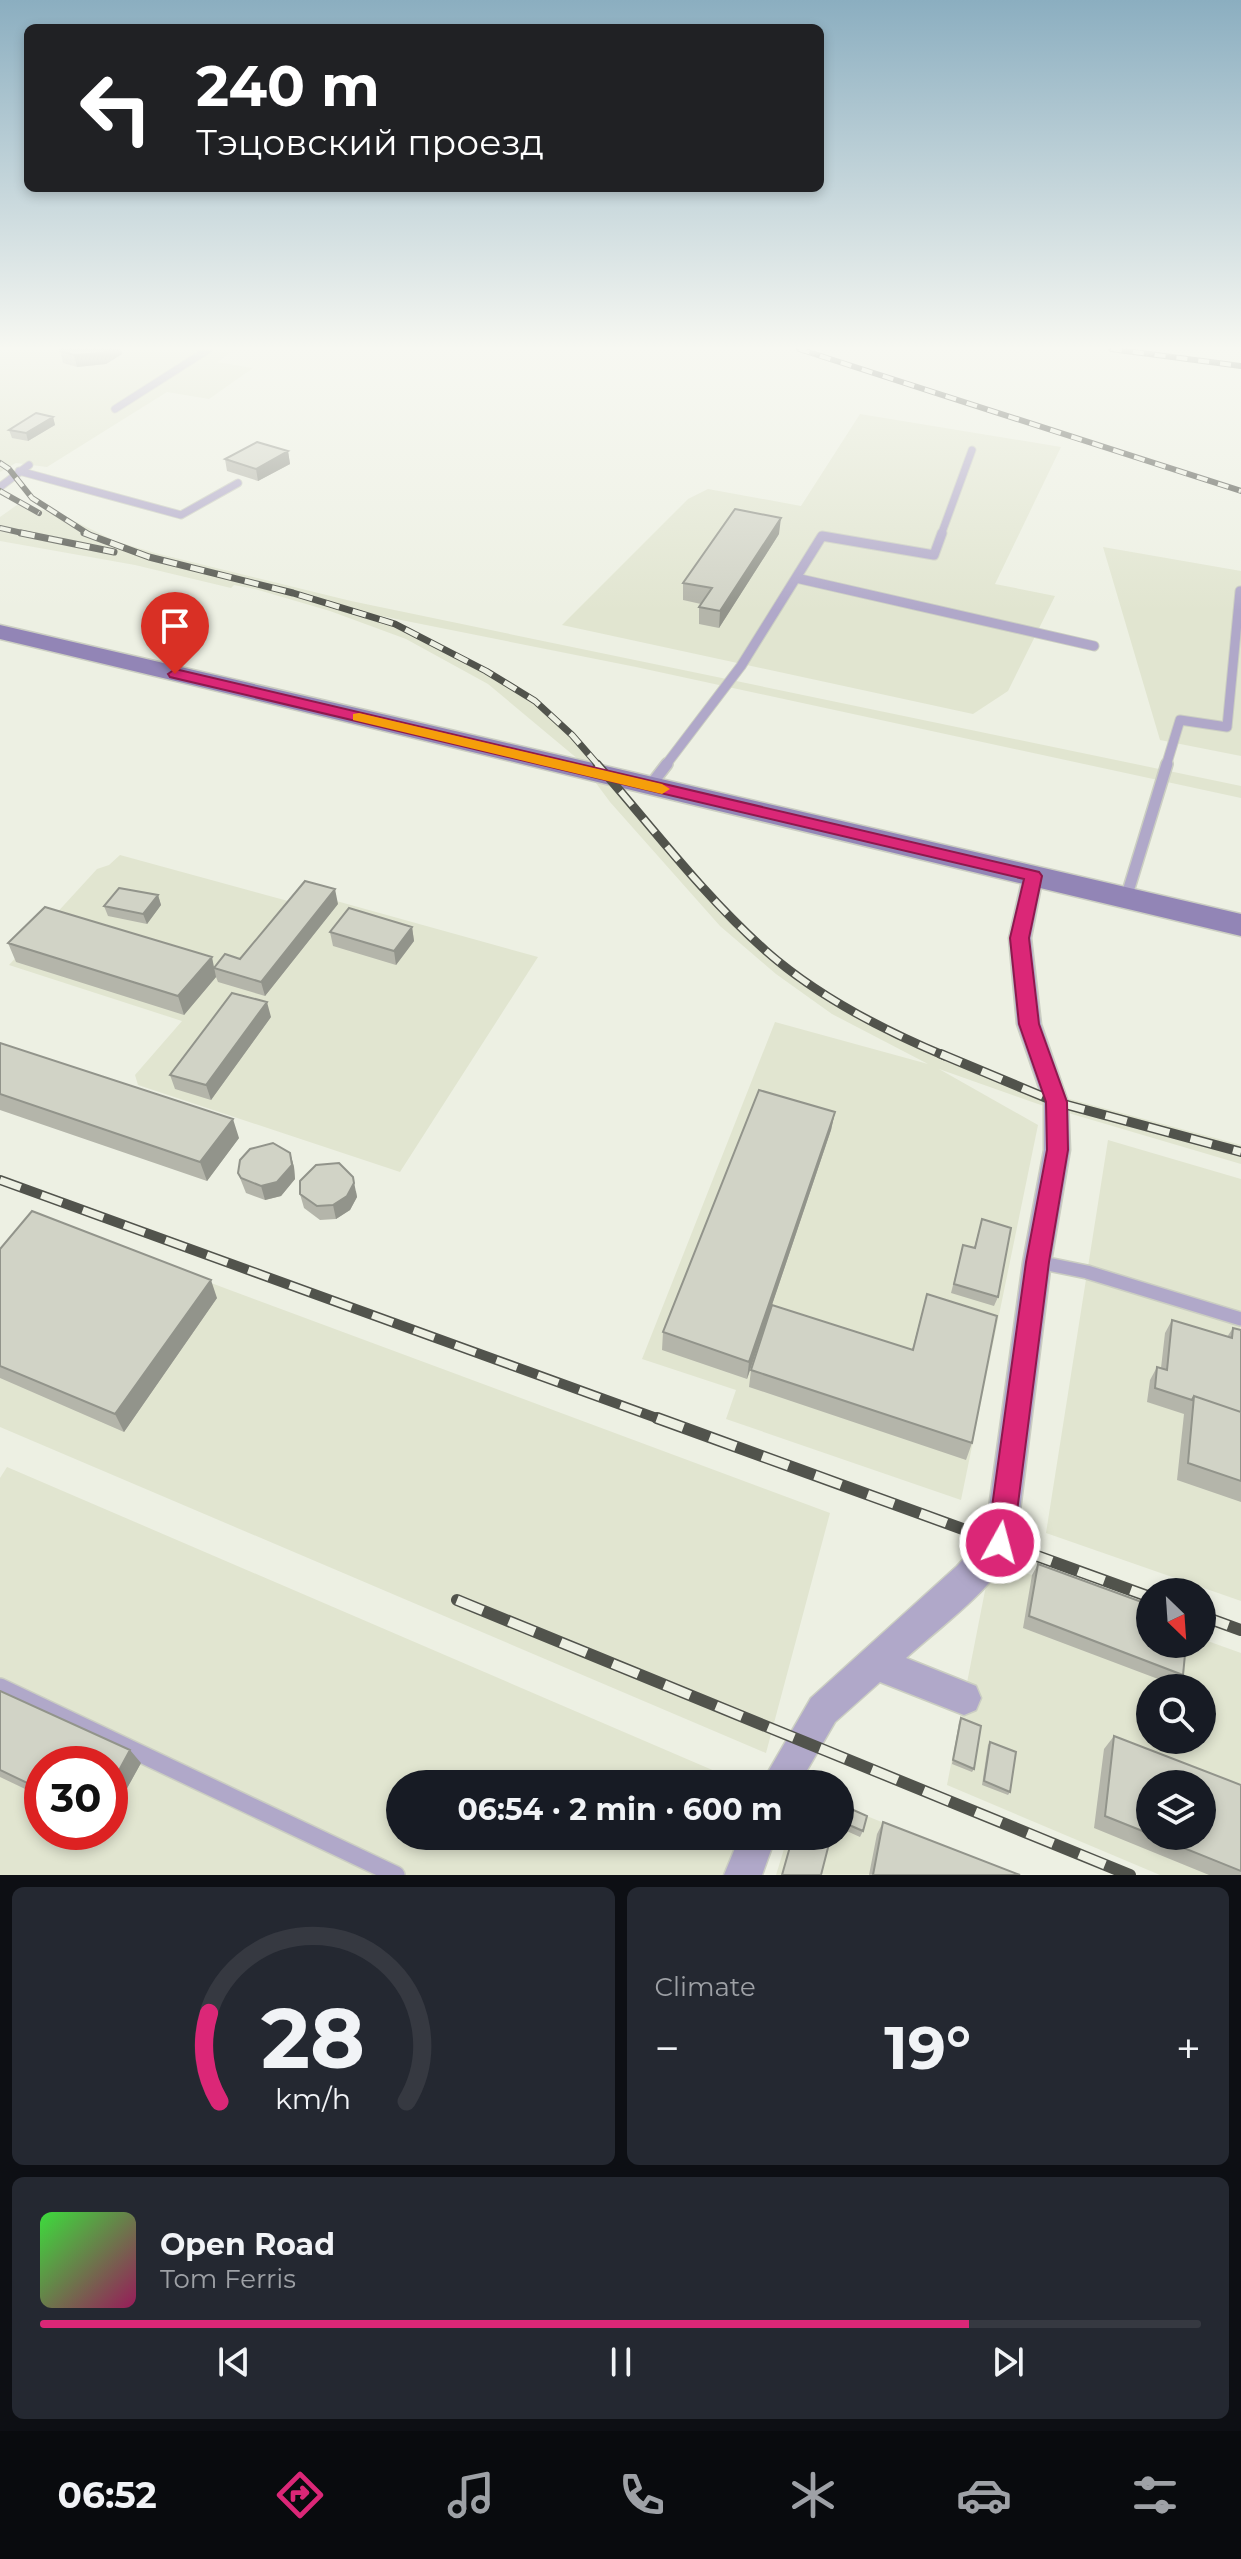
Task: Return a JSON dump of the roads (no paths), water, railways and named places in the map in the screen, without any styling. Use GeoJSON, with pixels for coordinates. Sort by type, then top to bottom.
{"type":"FeatureCollection","features":[{"type":"Feature","properties":{"kind":"street"},"geometry":{"type":"LineString","coordinates":[[0,632],[1241,925]]}},
{"type":"Feature","properties":{"kind":"street"},"geometry":{"type":"LineString","coordinates":[[787,1770],[823,1710],[969,1578],[1000,1543],[1037,1262],[1057,1150],[1056,1102],[1029,1024],[1020,938],[1033,876]]}},
{"type":"Feature","properties":{"kind":"street"},"geometry":{"type":"LineString","coordinates":[[876,1663],[964,1698]]}},
{"type":"Feature","properties":{"kind":"street"},"geometry":{"type":"LineString","coordinates":[[743,1875],[753,1850]]}},
{"type":"Feature","properties":{"kind":"lane"},"geometry":{"type":"LineString","coordinates":[[650,786],[741,666],[822,536],[934,555],[972,450]]}},
{"type":"Feature","properties":{"kind":"lane"},"geometry":{"type":"LineString","coordinates":[[0,487],[29,465]]}},
{"type":"Feature","properties":{"kind":"lane"},"geometry":{"type":"LineString","coordinates":[[19,471],[181,515],[238,483]]}},
{"type":"Feature","properties":{"kind":"lane"},"geometry":{"type":"LineString","coordinates":[[796,578],[1094,646]]}},
{"type":"Feature","properties":{"kind":"lane"},"geometry":{"type":"LineString","coordinates":[[1126,898],[1180,720],[1227,727],[1240,591]]}},
{"type":"Feature","properties":{"kind":"lane"},"geometry":{"type":"LineString","coordinates":[[1037,1262],[1087,1272],[1241,1319]]}},
{"type":"Feature","properties":{"kind":"lane"},"geometry":{"type":"LineString","coordinates":[[0,1687],[396,1875]]}},
{"type":"Feature","properties":{"kind":"railway"},"geometry":{"type":"LineString","coordinates":[[1071,436],[1241,491]]}},
{"type":"Feature","properties":{"kind":"railway"},"geometry":{"type":"LineString","coordinates":[[0,463],[9,469],[32,498],[90,535]]}},
{"type":"Feature","properties":{"kind":"railway"},"geometry":{"type":"LineString","coordinates":[[0,491],[39,513]]}},
{"type":"Feature","properties":{"kind":"railway"},"geometry":{"type":"LineString","coordinates":[[0,528],[31,535]]}},
{"type":"Feature","properties":{"kind":"railway"},"geometry":{"type":"LineString","coordinates":[[21,533],[114,552]]}},
{"type":"Feature","properties":{"kind":"railway"},"geometry":{"type":"LineString","coordinates":[[84,533],[149,557],[293,593],[395,624],[486,671],[535,701],[572,735],[599,766]]}},
{"type":"Feature","properties":{"kind":"railway"},"geometry":{"type":"LineString","coordinates":[[597,764],[699,884],[766,951],[807,983],[851,1011],[945,1056]]}},
{"type":"Feature","properties":{"kind":"railway"},"geometry":{"type":"LineString","coordinates":[[941,1054],[1056,1102],[1241,1152]]}},
{"type":"Feature","properties":{"kind":"railway"},"geometry":{"type":"LineString","coordinates":[[0,1180],[662,1420]]}},
{"type":"Feature","properties":{"kind":"railway"},"geometry":{"type":"LineString","coordinates":[[657,1418],[1136,1592]]}},
{"type":"Feature","properties":{"kind":"railway"},"geometry":{"type":"LineString","coordinates":[[457,1600],[1130,1875]]}},
{"type":"Feature","properties":{"kind":"railway"},"geometry":{"type":"LineString","coordinates":[[1216,1621],[1241,1630]]}}]}
